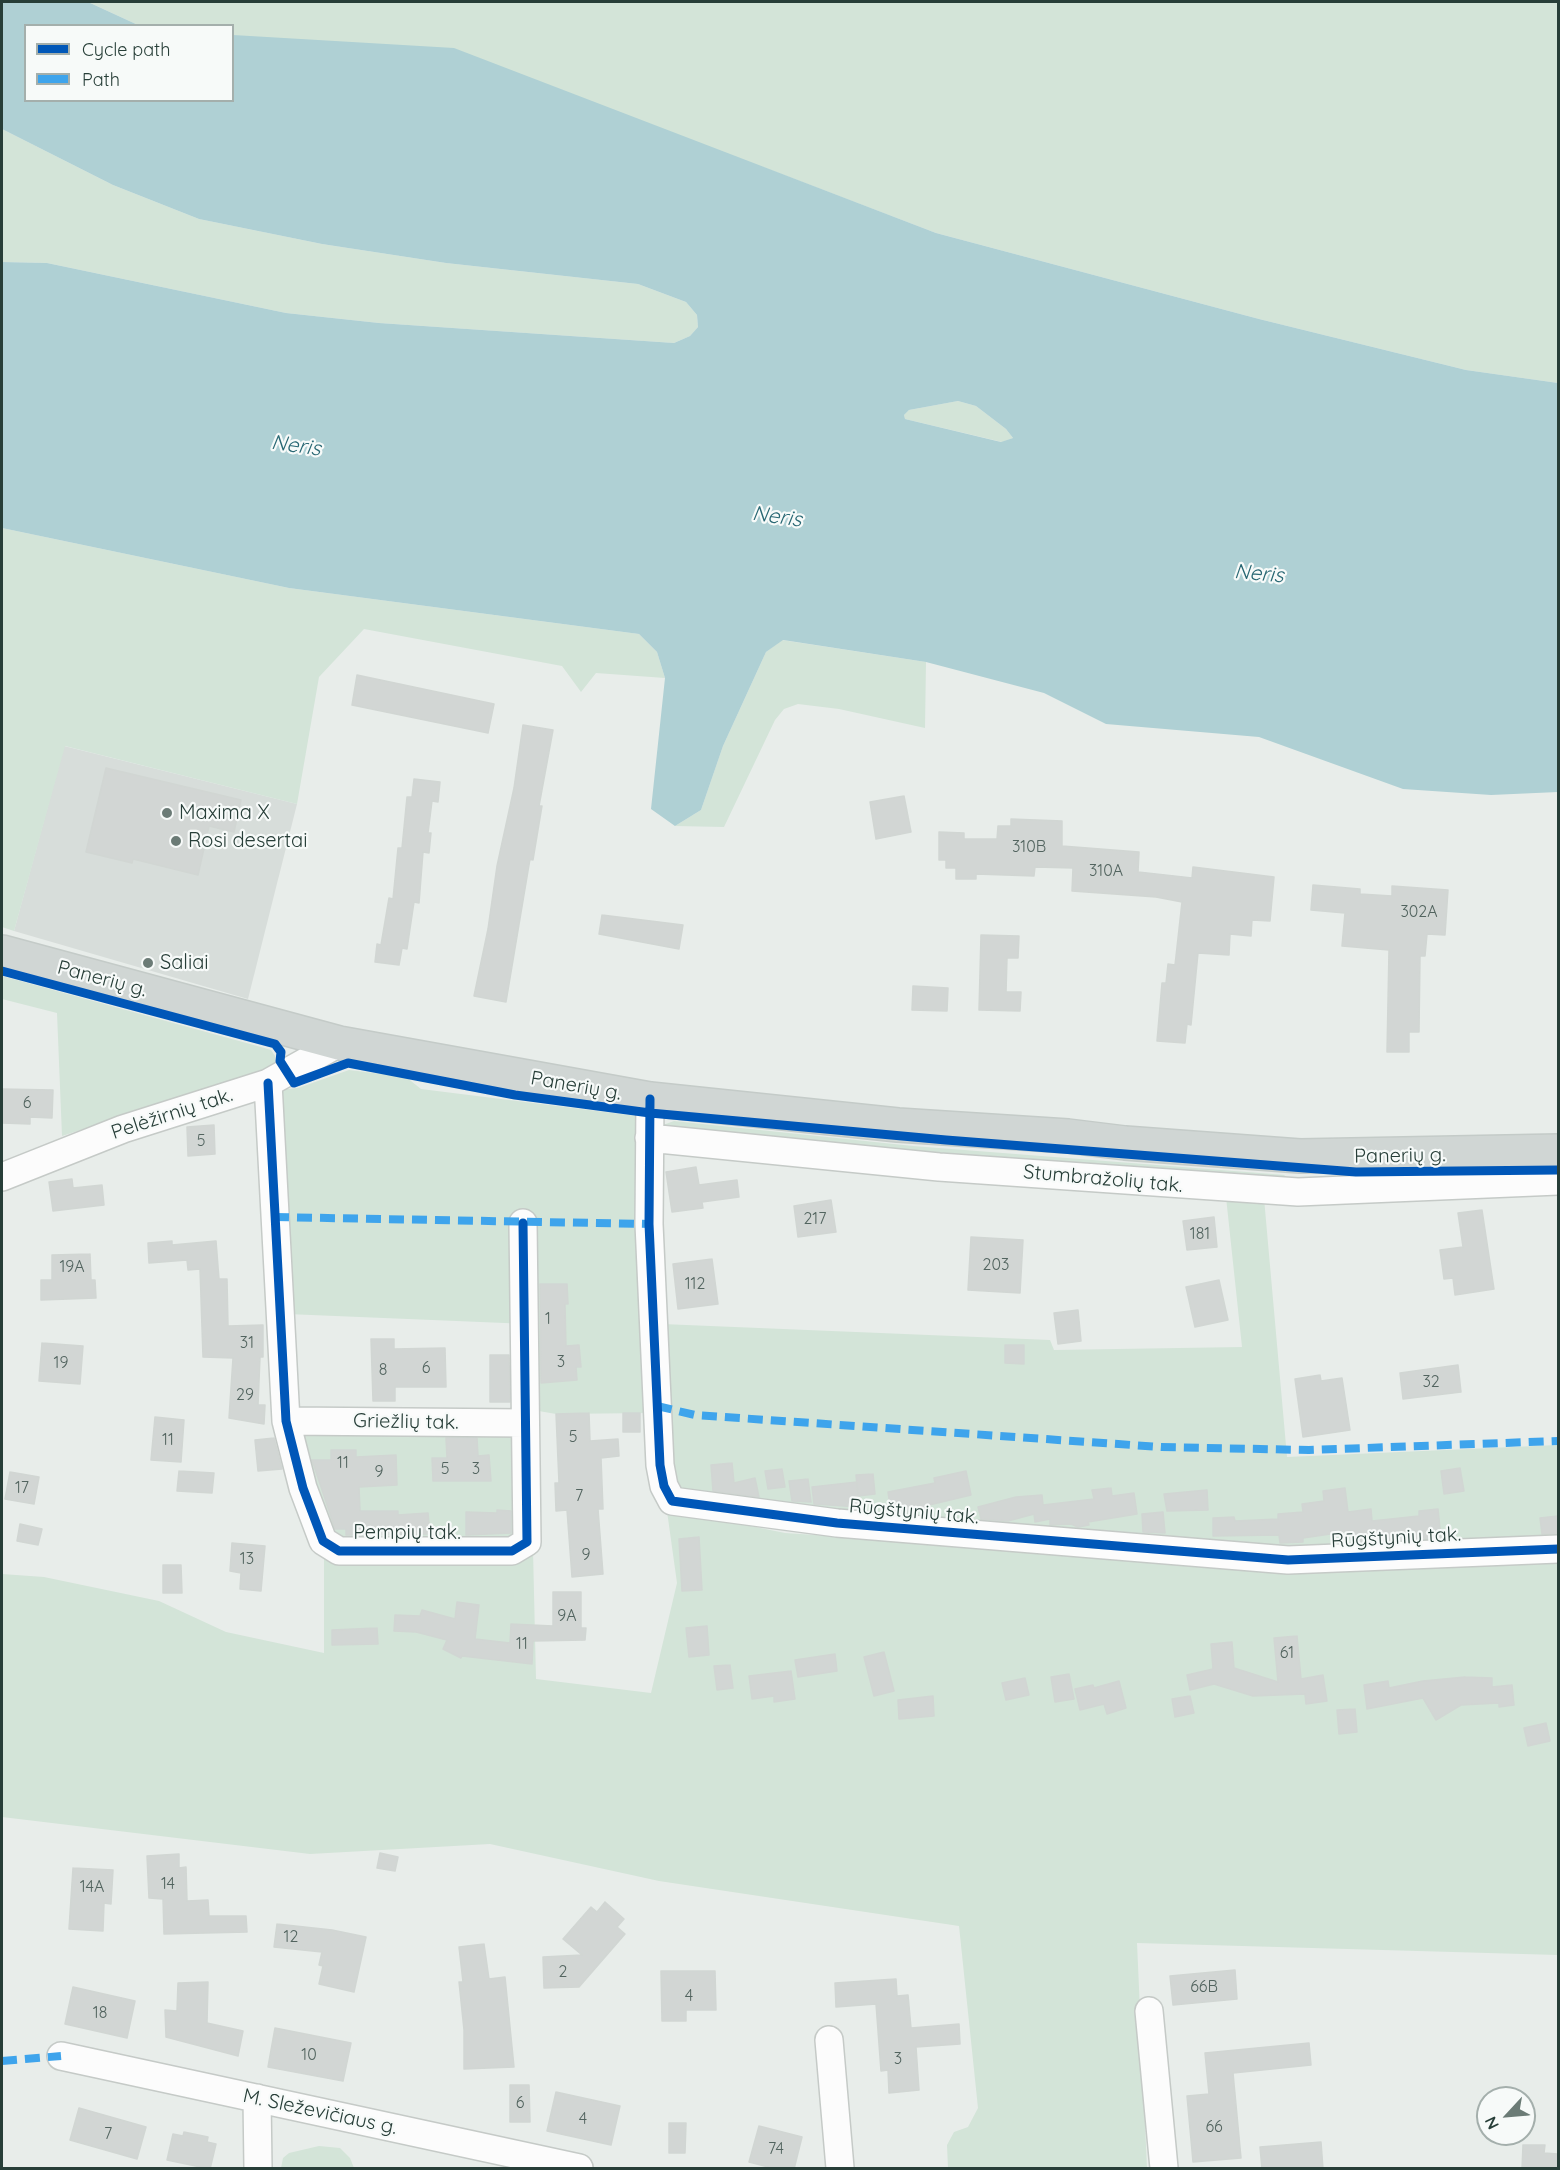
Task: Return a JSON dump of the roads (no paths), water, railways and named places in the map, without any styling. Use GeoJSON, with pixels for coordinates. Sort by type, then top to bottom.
{"type":"FeatureCollection","features":[{"type":"Feature","properties":{"kind":"main road","name":"Panerių g."},"geometry":{"type":"LineString","coordinates":[[2,952],[339,1043],[651,1099],[898,1125],[1068,1136],[1125,1143],[1300,1156],[1558,1151]]}},
{"type":"Feature","properties":{"kind":"street","name":"Pelėžirnių tak."},"geometry":{"type":"LineString","coordinates":[[2,1177],[123,1129],[268,1083],[339,1043]]}},
{"type":"Feature","properties":{"kind":"street","name":"Pempių tak."},"geometry":{"type":"LineString","coordinates":[[268,1083],[286,1421],[303,1488],[323,1541],[339,1551],[512,1551],[527,1542],[523,1223]]}},
{"type":"Feature","properties":{"kind":"street","name":"Rūgštynių tak."},"geometry":{"type":"LineString","coordinates":[[651,1099],[648,1138],[649,1224],[660,1465],[664,1486],[672,1502],[837,1523],[1288,1560],[1558,1549]]}},
{"type":"Feature","properties":{"kind":"street","name":"Stumbražolių tak."},"geometry":{"type":"LineString","coordinates":[[648,1138],[939,1167],[1298,1192],[1558,1181]]}},
{"type":"Feature","properties":{"kind":"street","name":"Griežlių tak."},"geometry":{"type":"LineString","coordinates":[[286,1421],[525,1423]]}},
{"type":"Feature","properties":{"kind":"street"},"geometry":{"type":"LineString","coordinates":[[1149,2011],[1164,2169]]}},
{"type":"Feature","properties":{"kind":"street"},"geometry":{"type":"LineString","coordinates":[[829,2040],[840,2169]]}},
{"type":"Feature","properties":{"kind":"street","name":"M. Sleževičiaus g."},"geometry":{"type":"LineString","coordinates":[[61,2056],[579,2169]]}},
{"type":"Feature","properties":{"kind":"street"},"geometry":{"type":"LineString","coordinates":[[257,2098],[258,2169]]}},
{"type":"Feature","properties":{"kind":"water","name":"Neris"},"geometry":{"type":"Polygon","coordinates":[[[2,2],[88,2],[136,24],[24,24],[24,102],[234,102],[234,35],[454,48],[936,233],[1259,319],[1466,370],[1558,383],[1558,792],[1491,795],[1403,789],[1259,737],[1106,724],[1044,693],[926,662],[783,640],[766,652],[723,746],[701,810],[675,826],[651,809],[665,678],[657,652],[639,634],[289,588],[2,528],[2,262],[47,263],[286,313],[379,323],[674,343],[690,336],[698,327],[697,315],[686,302],[638,284],[446,263],[322,244],[199,219],[113,185],[2,129],[2,2]],[[958,401],[909,410],[904,415],[905,419],[1001,442],[1013,438],[1006,429],[976,406],[958,401]]]}},
{"type":"Feature","properties":{"kind":"place","name":"Maxima X"},"geometry":{"type":"Point","coordinates":[167,813]}},
{"type":"Feature","properties":{"kind":"place","name":"Rosi desertai"},"geometry":{"type":"Point","coordinates":[176,841]}},
{"type":"Feature","properties":{"kind":"place","name":"Saliai"},"geometry":{"type":"Point","coordinates":[148,963]}}]}
